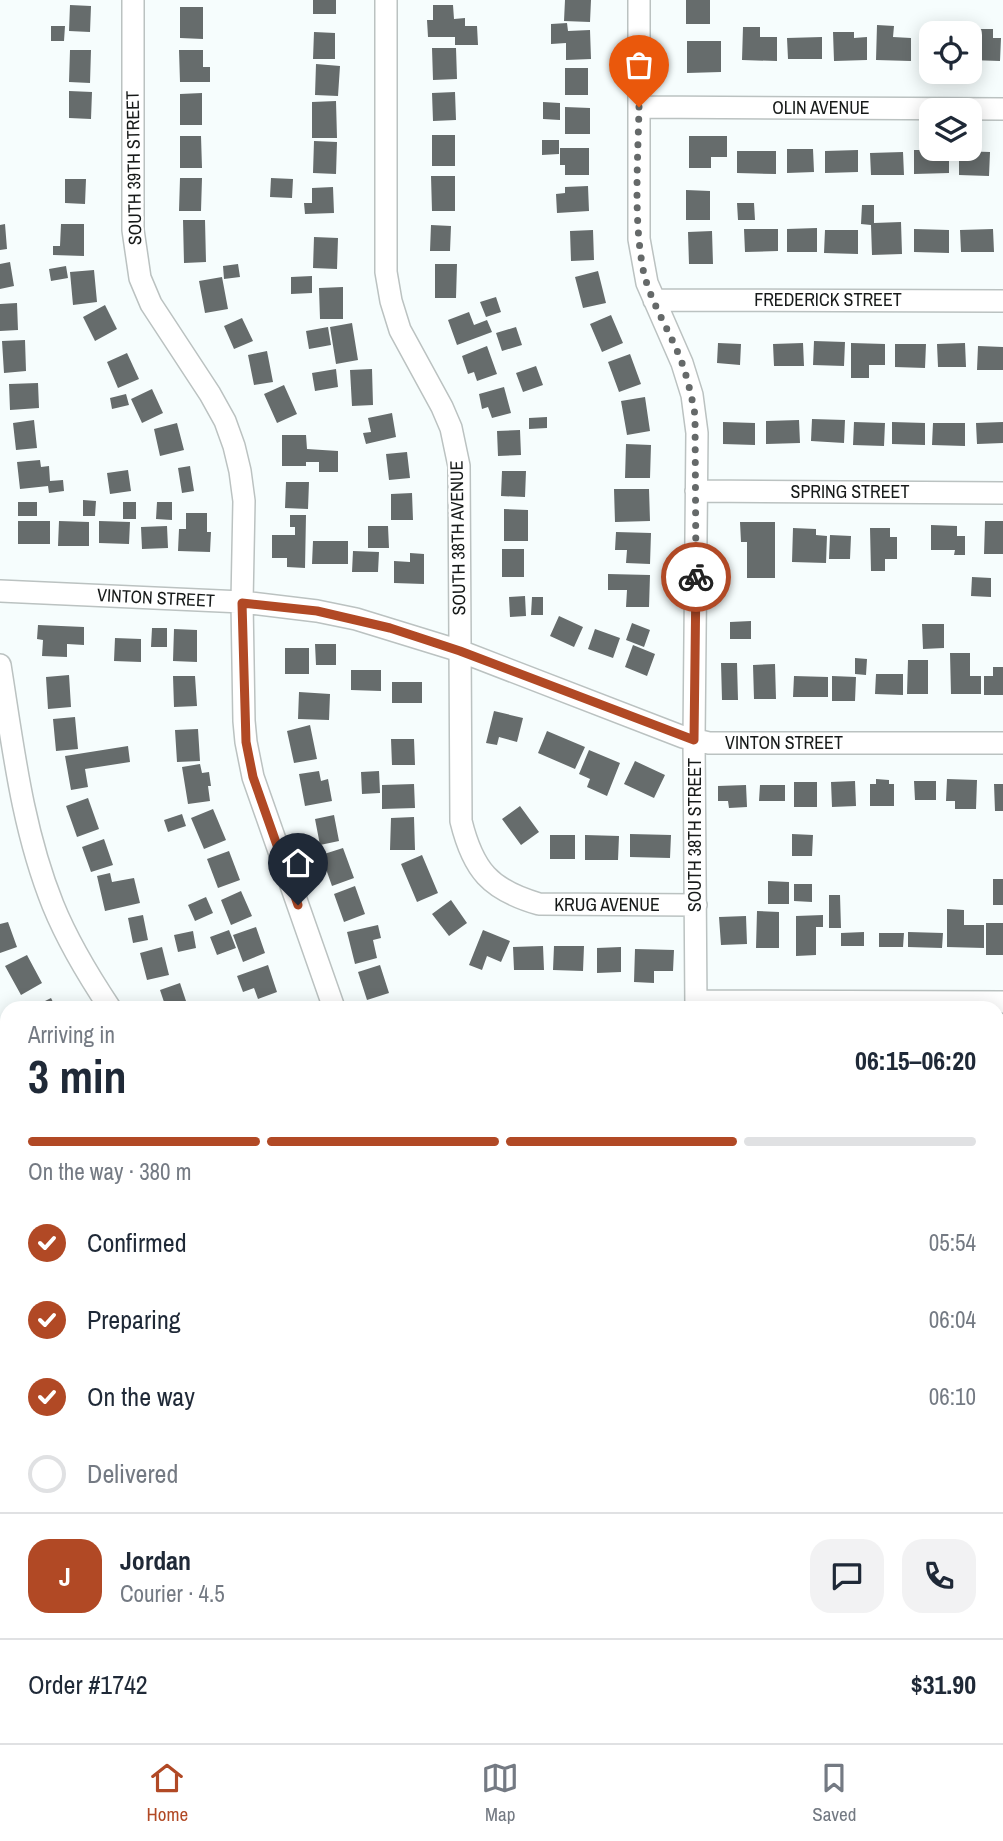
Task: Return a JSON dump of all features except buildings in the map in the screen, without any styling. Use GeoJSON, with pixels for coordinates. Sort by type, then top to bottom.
{"type":"FeatureCollection","features":[{"type":"Feature","properties":{"kind":"street","name":"SOUTH 39TH STREET"},"geometry":{"type":"LineString","coordinates":[[133,0],[135,248],[141,278],[151,304],[210,394],[225,421],[234,446],[244,501],[244,721],[249,763],[332,1001]]}},
{"type":"Feature","properties":{"kind":"street","name":"SOUTH 38TH AVENUE"},"geometry":{"type":"LineString","coordinates":[[386,0],[386,272],[400,330],[442,407],[457,451],[460,484],[461,821],[466,844],[485,874]]}},
{"type":"Feature","properties":{"kind":"street","name":"SOUTH 38TH STREET"},"geometry":{"type":"LineString","coordinates":[[639,0],[639,239],[644,272],[682,363],[692,395],[697,433],[694,740],[696,1001]]}},
{"type":"Feature","properties":{"kind":"street","name":"OLIN AVENUE"},"geometry":{"type":"LineString","coordinates":[[639,107],[1003,108]]}},
{"type":"Feature","properties":{"kind":"street","name":"FREDERICK STREET"},"geometry":{"type":"LineString","coordinates":[[654,300],[1003,301]]}},
{"type":"Feature","properties":{"kind":"street","name":"SPRING STREET"},"geometry":{"type":"LineString","coordinates":[[696,491],[1003,493]]}},
{"type":"Feature","properties":{"kind":"street","name":"VINTON STREET"},"geometry":{"type":"LineString","coordinates":[[0,591],[242,603],[317,611],[356,619],[460,651],[694,740],[729,744],[1003,743]]}},
{"type":"Feature","properties":{"kind":"street"},"geometry":{"type":"LineString","coordinates":[[0,664],[20,789],[39,865],[53,905],[72,946],[106,1001]]}},
{"type":"Feature","properties":{"kind":"street","name":"KRUG AVENUE"},"geometry":{"type":"LineString","coordinates":[[485,874],[508,893],[539,904],[696,905]]}},
{"type":"Feature","properties":{"kind":"way so far"},"geometry":{"type":"LineString","coordinates":[[639,107],[638,215],[644,272],[682,363],[695,415],[696,577]]}},
{"type":"Feature","properties":{"kind":"route"},"geometry":{"type":"LineString","coordinates":[[298,905],[249,763],[244,721],[242,603],[317,611],[390,628],[460,651],[694,740],[696,577]]}}]}
